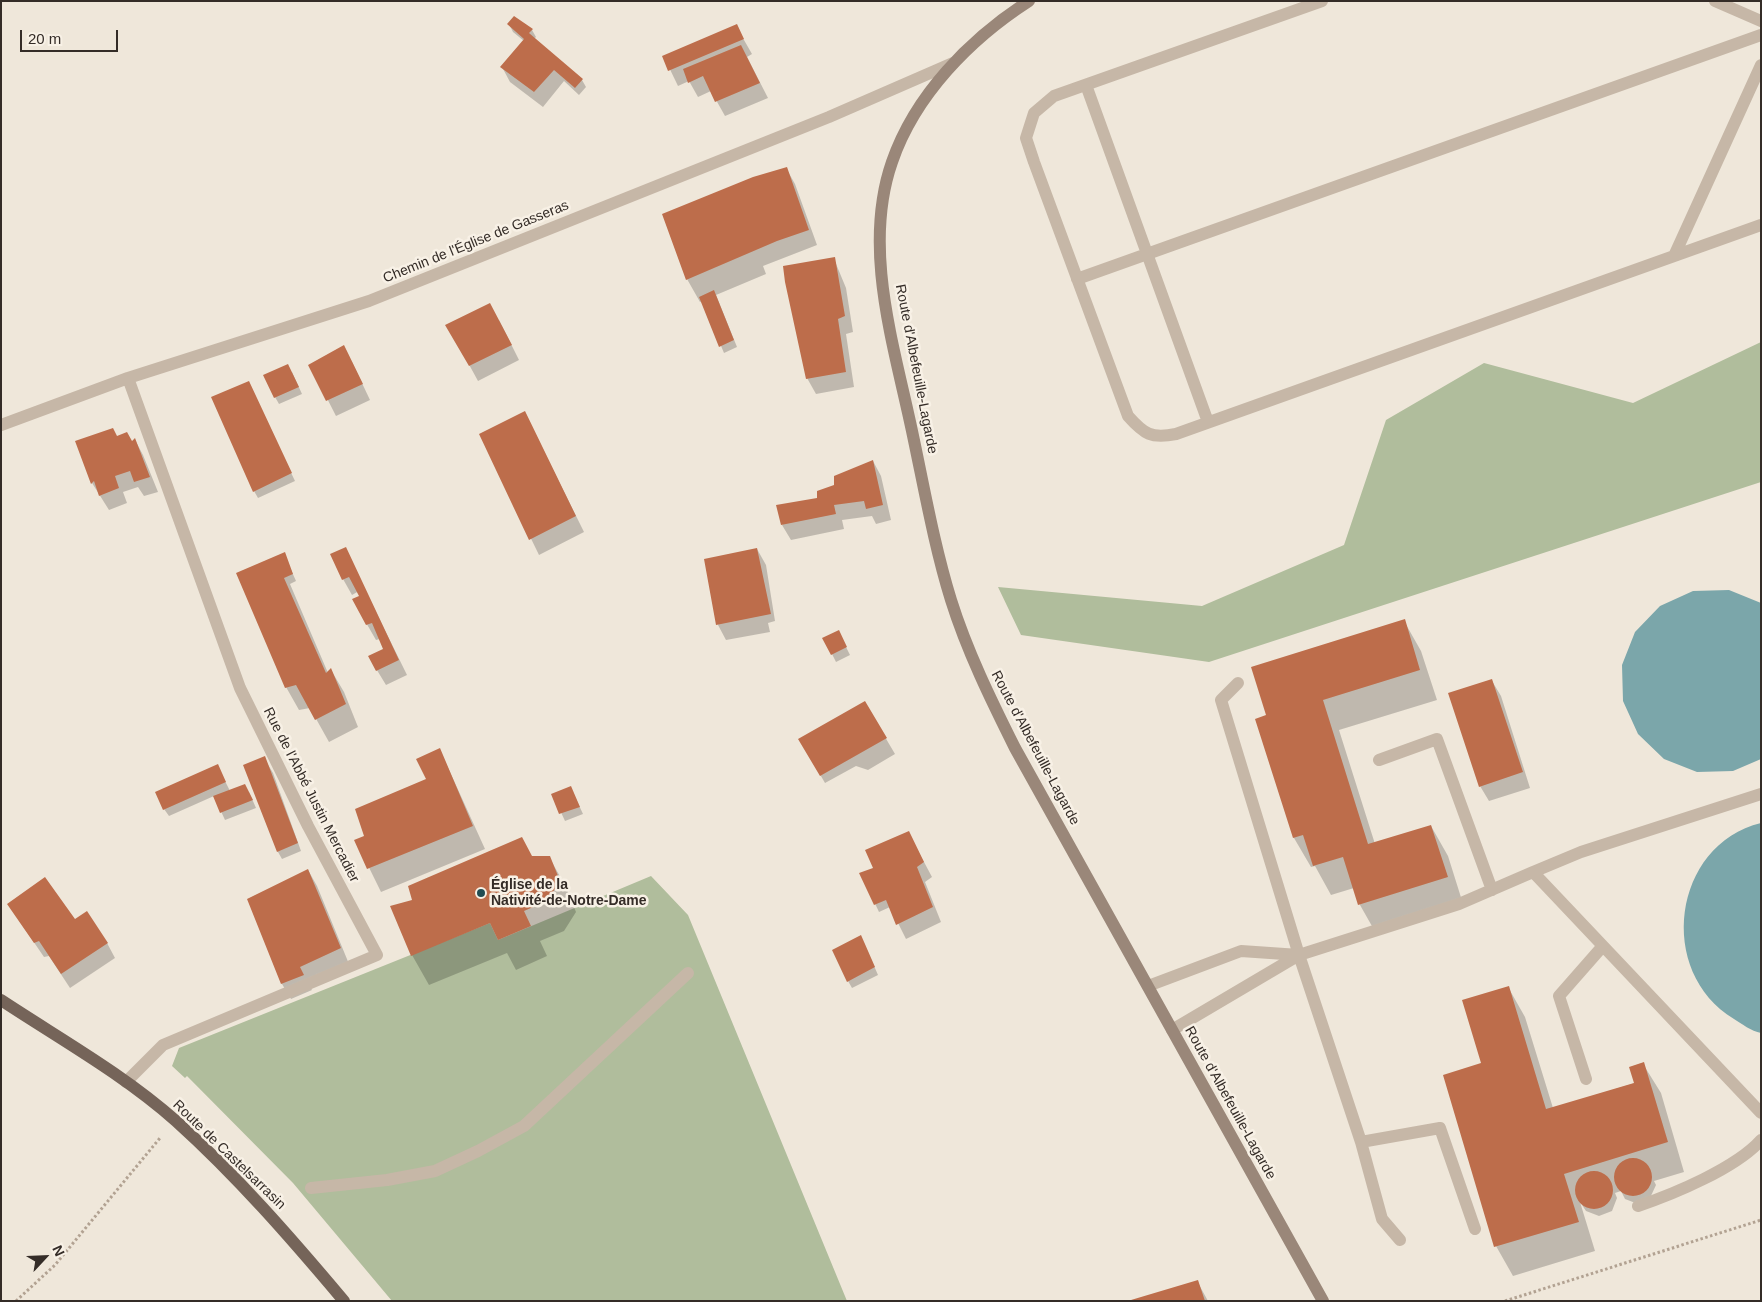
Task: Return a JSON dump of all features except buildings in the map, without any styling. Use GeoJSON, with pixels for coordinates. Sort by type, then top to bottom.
{"type":"FeatureCollection","features":[{"type":"Feature","properties":{"kind":"main road","name":"Route d'Albefeuille-Lagarde"},"geometry":{"type":"LineString","coordinates":[[1029,1],[1000,20],[953,63],[916,110],[892,162],[883,198],[879,245],[886,308],[917,454],[951,600],[980,676],[1015,748],[1323,1301]]}},
{"type":"Feature","properties":{"kind":"main road","name":"Route de Castelsarrasin"},"geometry":{"type":"LineString","coordinates":[[1,1000],[126,1082],[175,1121],[278,1222],[344,1301]]}},
{"type":"Feature","properties":{"kind":"street"},"geometry":{"type":"LineString","coordinates":[[1322,1],[1054,96],[1034,113],[1026,138],[1128,416],[1141,430],[1158,438],[1208,422],[1761,225]]}},
{"type":"Feature","properties":{"kind":"street"},"geometry":{"type":"LineString","coordinates":[[1715,1],[1761,21]]}},
{"type":"Feature","properties":{"kind":"street"},"geometry":{"type":"LineString","coordinates":[[1077,279],[1761,35]]}},
{"type":"Feature","properties":{"kind":"street","name":"Chemin de l'Église de Gasseras"},"geometry":{"type":"LineString","coordinates":[[1,425],[128,378],[369,301],[829,117],[953,63]]}},
{"type":"Feature","properties":{"kind":"street"},"geometry":{"type":"LineString","coordinates":[[1674,256],[1761,65]]}},
{"type":"Feature","properties":{"kind":"street"},"geometry":{"type":"LineString","coordinates":[[1086,85],[1208,422]]}},
{"type":"Feature","properties":{"kind":"street","name":"Rue de l'Abbé Justin Mercadier"},"geometry":{"type":"LineString","coordinates":[[126,1082],[163,1045],[377,955],[308,826],[240,688],[128,378]]}},
{"type":"Feature","properties":{"kind":"street"},"geometry":{"type":"LineString","coordinates":[[1238,684],[1221,700],[1299,955],[1361,1142],[1382,1219],[1400,1240]]}},
{"type":"Feature","properties":{"kind":"street"},"geometry":{"type":"LineString","coordinates":[[1379,760],[1437,739],[1492,890]]}},
{"type":"Feature","properties":{"kind":"street"},"geometry":{"type":"LineString","coordinates":[[1172,1030],[1299,955],[1459,904],[1581,852],[1761,794]]}},
{"type":"Feature","properties":{"kind":"street"},"geometry":{"type":"LineString","coordinates":[[1533,872],[1761,1113]]}},
{"type":"Feature","properties":{"kind":"street"},"geometry":{"type":"LineString","coordinates":[[1586,1079],[1559,996],[1602,947]]}},
{"type":"Feature","properties":{"kind":"street"},"geometry":{"type":"LineString","coordinates":[[1148,986],[1241,951],[1299,955]]}},
{"type":"Feature","properties":{"kind":"street"},"geometry":{"type":"LineString","coordinates":[[311,1188],[387,1180],[435,1171],[478,1151],[524,1126],[688,973]]}},
{"type":"Feature","properties":{"kind":"street"},"geometry":{"type":"LineString","coordinates":[[1361,1142],[1440,1128],[1475,1229]]}},
{"type":"Feature","properties":{"kind":"street"},"geometry":{"type":"LineString","coordinates":[[1638,1206],[1670,1196],[1750,1153],[1761,1140]]}},
{"type":"Feature","properties":{"kind":"path"},"geometry":{"type":"LineString","coordinates":[[16,1301],[54,1265],[175,1121]]}},
{"type":"Feature","properties":{"kind":"path"},"geometry":{"type":"LineString","coordinates":[[1505,1301],[1761,1220]]}},
{"type":"Feature","properties":{"kind":"green space"},"geometry":{"type":"Polygon","coordinates":[[[1761,342],[1761,482],[1209,662],[1021,635],[998,587],[1202,606],[1344,545],[1386,420],[1484,363],[1633,403],[1761,342]]]}},
{"type":"Feature","properties":{"kind":"green space"},"geometry":{"type":"Polygon","coordinates":[[[651,876],[688,915],[847,1301],[392,1301],[293,1183],[187,1076],[185,1078],[172,1066],[179,1048],[490,923],[498,940],[651,876]]]}},
{"type":"Feature","properties":{"kind":"water"},"geometry":{"type":"Polygon","coordinates":[[[1729,590],[1761,603],[1761,759],[1733,771],[1697,772],[1664,759],[1638,734],[1623,701],[1622,665],[1635,632],[1660,606],[1693,591],[1729,590]]]}},
{"type":"Feature","properties":{"kind":"water"},"geometry":{"type":"Polygon","coordinates":[[[1761,823],[1761,1033],[1750,1029],[1734,1019],[1709,998],[1693,972],[1685,942],[1685,912],[1693,882],[1708,856],[1731,836],[1761,823]]]}},
{"type":"Feature","properties":{"kind":"place","name":"Église de la Nativité-de-Notre-Dame"},"geometry":{"type":"Point","coordinates":[481,893]}}]}
